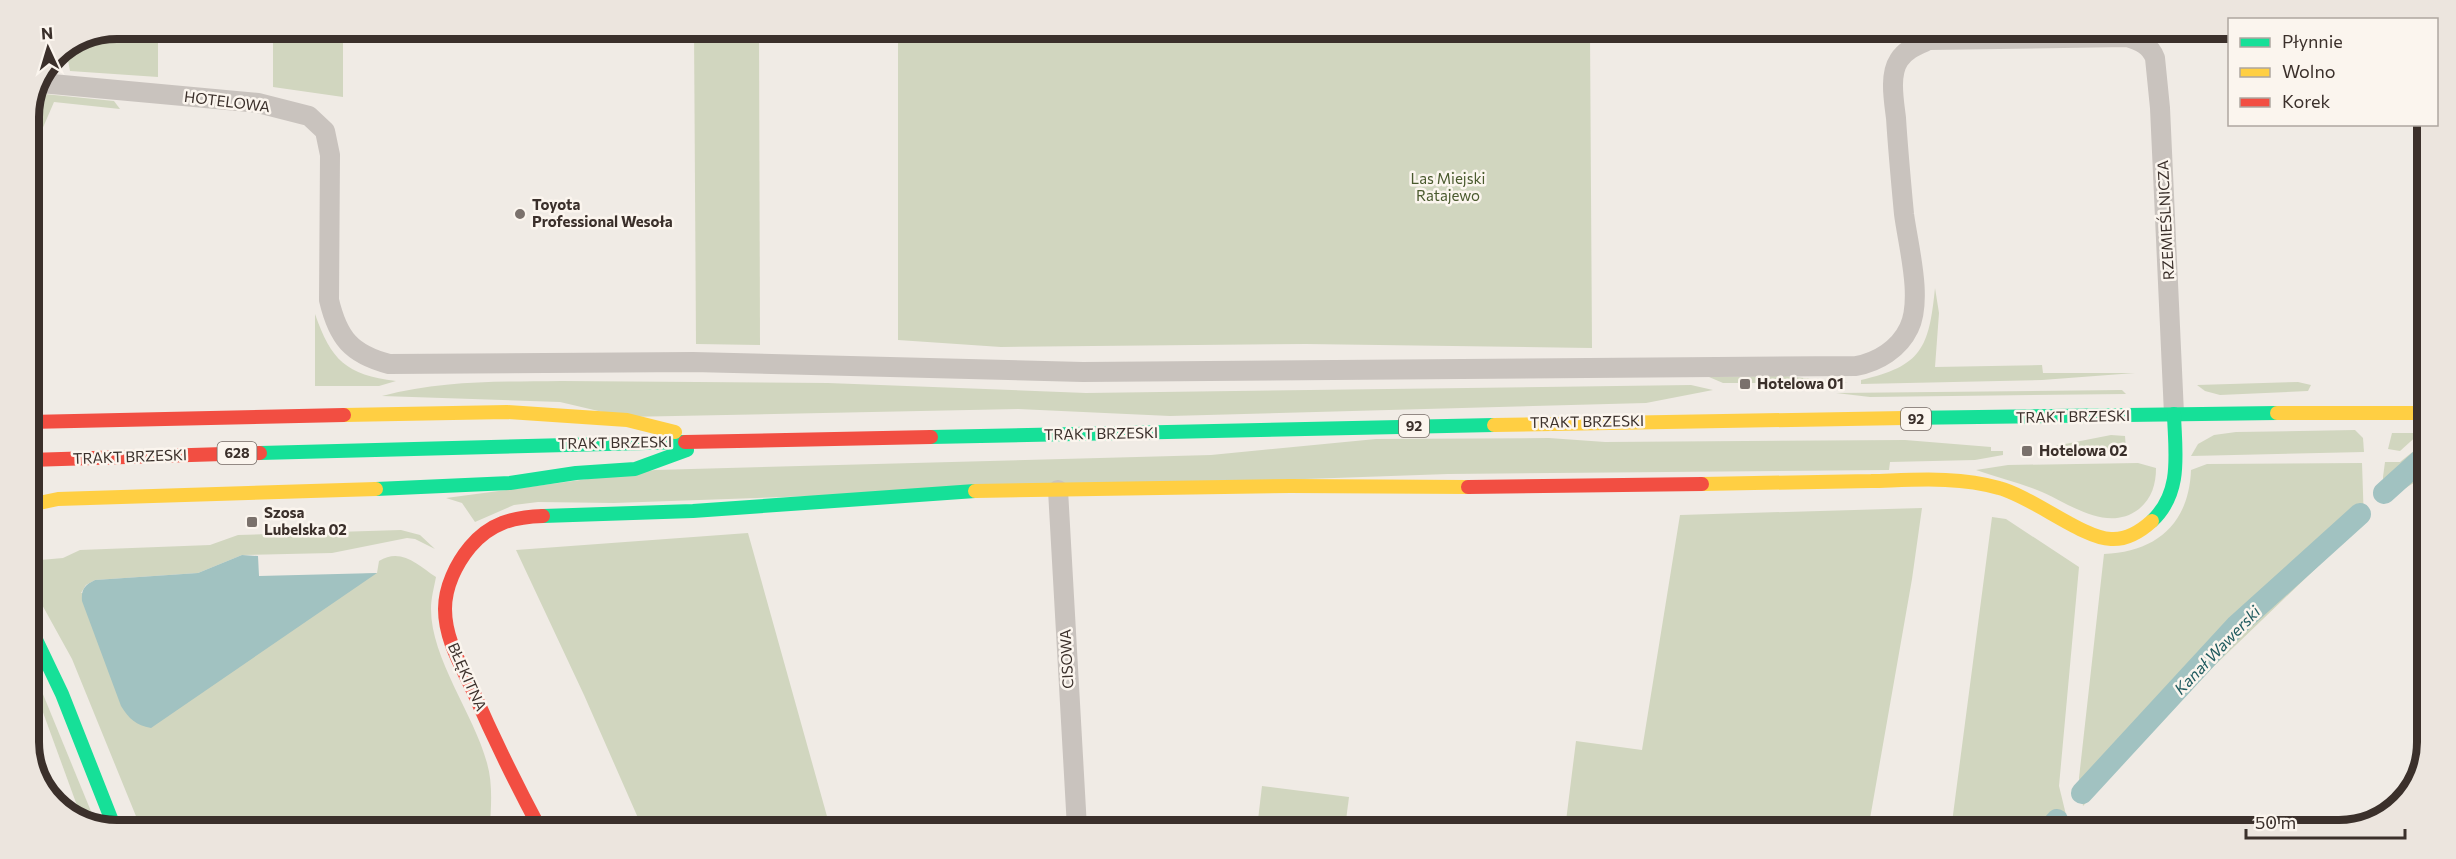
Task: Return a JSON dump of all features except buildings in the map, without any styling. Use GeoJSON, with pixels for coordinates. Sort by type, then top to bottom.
{"type":"FeatureCollection","features":[{"type":"Feature","properties":{"kind":"main road"},"geometry":{"type":"LineString","coordinates":[[39,422],[507,412],[627,420],[712,441]]}},
{"type":"Feature","properties":{"kind":"main road","name":"TRAKT BRZESKI"},"geometry":{"type":"LineString","coordinates":[[39,460],[712,441],[1646,421],[1977,419],[2174,414],[2417,414]]}},
{"type":"Feature","properties":{"kind":"main road"},"geometry":{"type":"LineString","coordinates":[[1058,490],[1290,486],[1530,487],[1916,480],[1971,482],[2006,489],[2083,529],[2109,539],[2137,531],[2165,507],[2174,478],[2174,414]]}},
{"type":"Feature","properties":{"kind":"main road"},"geometry":{"type":"LineString","coordinates":[[39,503],[58,499],[280,494],[510,483],[576,473],[635,469],[712,441]]}},
{"type":"Feature","properties":{"kind":"main road","name":"BŁĘKITNA"},"geometry":{"type":"LineString","coordinates":[[535,820],[506,766],[449,638],[446,599],[455,568],[464,555],[492,528],[509,519],[558,514],[693,511],[938,494],[1058,490]]}},
{"type":"Feature","properties":{"kind":"main road"},"geometry":{"type":"LineString","coordinates":[[39,646],[62,694],[111,819]]}},
{"type":"Feature","properties":{"kind":"street","name":"HOTELOWA"},"geometry":{"type":"LineString","coordinates":[[47,84],[258,103],[309,116],[325,131],[330,155],[329,300],[340,333],[353,348],[370,359],[389,364],[693,362],[1083,372],[1856,366],[1869,364],[1892,350],[1909,328],[1913,315],[1915,298],[1904,214],[1893,87],[1898,61],[1910,49],[1929,40],[1995,39]]}},
{"type":"Feature","properties":{"kind":"street","name":"HOTELOWA"},"geometry":{"type":"LineString","coordinates":[[2135,39],[2152,39]]}},
{"type":"Feature","properties":{"kind":"street","name":"RZEMIEŚLNICZA"},"geometry":{"type":"LineString","coordinates":[[2152,39],[2160,108],[2174,414]]}},
{"type":"Feature","properties":{"kind":"street","name":"CISOWA"},"geometry":{"type":"LineString","coordinates":[[1058,490],[1077,820]]}},
{"type":"Feature","properties":{"kind":"green space"},"geometry":{"type":"Polygon","coordinates":[[[158,39],[158,77],[78,72],[78,50],[102,41],[158,39]]]}},
{"type":"Feature","properties":{"kind":"green space"},"geometry":{"type":"Polygon","coordinates":[[[273,39],[343,39],[343,97],[273,87],[273,39]]]}},
{"type":"Feature","properties":{"kind":"green space"},"geometry":{"type":"Polygon","coordinates":[[[694,39],[759,39],[760,345],[696,344],[694,39]]]}},
{"type":"Feature","properties":{"kind":"green space","name":"Las Miejski Ratajewo"},"geometry":{"type":"Polygon","coordinates":[[[898,39],[1590,39],[1592,348],[1306,344],[1001,347],[898,340],[898,39]]]}},
{"type":"Feature","properties":{"kind":"green space"},"geometry":{"type":"Polygon","coordinates":[[[44,94],[114,101],[120,109],[54,102],[39,137],[41,103],[44,94]]]}},
{"type":"Feature","properties":{"kind":"green space"},"geometry":{"type":"Polygon","coordinates":[[[1935,288],[1939,313],[1935,367],[2042,365],[2043,373],[2135,373],[2042,380],[1861,384],[1861,380],[1897,368],[1910,361],[1919,351],[1929,326],[1935,288]]]}},
{"type":"Feature","properties":{"kind":"green space"},"geometry":{"type":"Polygon","coordinates":[[[315,314],[327,343],[343,362],[364,374],[396,381],[379,386],[315,386],[315,314]]]}},
{"type":"Feature","properties":{"kind":"green space"},"geometry":{"type":"Polygon","coordinates":[[[1786,376],[1848,383],[1723,383],[1709,377],[1786,376]]]}},
{"type":"Feature","properties":{"kind":"green space"},"geometry":{"type":"Polygon","coordinates":[[[561,381],[828,383],[1086,393],[1691,385],[1713,390],[1646,403],[1170,416],[1018,409],[624,417],[560,402],[382,396],[449,384],[561,381]]]}},
{"type":"Feature","properties":{"kind":"green space"},"geometry":{"type":"Polygon","coordinates":[[[2298,382],[2311,385],[2308,391],[2220,395],[2205,391],[2197,385],[2298,382]]]}},
{"type":"Feature","properties":{"kind":"green space"},"geometry":{"type":"Polygon","coordinates":[[[2122,390],[2126,394],[1870,397],[1836,393],[2122,390]]]}},
{"type":"Feature","properties":{"kind":"green space"},"geometry":{"type":"Polygon","coordinates":[[[2355,430],[2363,438],[2364,452],[2191,456],[2198,444],[2214,435],[2236,432],[2355,430]]]}},
{"type":"Feature","properties":{"kind":"green space"},"geometry":{"type":"Polygon","coordinates":[[[2392,433],[2417,433],[2417,436],[2400,451],[2388,449],[2392,433]]]}},
{"type":"Feature","properties":{"kind":"green space"},"geometry":{"type":"Polygon","coordinates":[[[2111,435],[2125,436],[2126,449],[2123,454],[2055,454],[2055,446],[2111,435]]]}},
{"type":"Feature","properties":{"kind":"green space"},"geometry":{"type":"Polygon","coordinates":[[[1549,438],[1605,442],[1905,440],[1991,447],[1991,451],[2003,451],[2003,455],[1975,460],[1890,462],[1889,470],[1448,474],[614,503],[538,502],[514,505],[475,522],[462,503],[446,498],[655,470],[1211,455],[1376,439],[1549,438]]]}},
{"type":"Feature","properties":{"kind":"green space"},"geometry":{"type":"Polygon","coordinates":[[[2417,448],[2417,481],[2383,502],[2385,462],[2400,462],[2417,448]]]}},
{"type":"Feature","properties":{"kind":"green space"},"geometry":{"type":"Polygon","coordinates":[[[2138,463],[2156,468],[2152,490],[2139,509],[2126,516],[2114,518],[2087,513],[2022,484],[1976,470],[2008,465],[2138,463]]]}},
{"type":"Feature","properties":{"kind":"green space"},"geometry":{"type":"Polygon","coordinates":[[[2362,463],[2364,522],[2212,668],[2083,806],[2079,778],[2104,554],[2139,548],[2166,532],[2184,506],[2191,470],[2207,464],[2362,463]]]}},
{"type":"Feature","properties":{"kind":"green space"},"geometry":{"type":"Polygon","coordinates":[[[1922,508],[1912,579],[1870,820],[1566,820],[1576,741],[1642,750],[1680,515],[1922,508]]]}},
{"type":"Feature","properties":{"kind":"green space"},"geometry":{"type":"Polygon","coordinates":[[[1992,517],[2006,519],[2079,567],[2059,786],[2067,820],[1952,820],[1992,517]]]}},
{"type":"Feature","properties":{"kind":"green space"},"geometry":{"type":"Polygon","coordinates":[[[401,530],[420,535],[435,549],[415,539],[407,538],[332,553],[242,555],[198,573],[95,580],[86,585],[81,593],[377,573],[379,561],[387,557],[409,559],[436,577],[431,605],[433,628],[445,667],[473,725],[487,763],[491,787],[490,820],[138,820],[72,659],[39,599],[39,560],[63,558],[80,550],[210,545],[238,535],[401,530]]]}},
{"type":"Feature","properties":{"kind":"green space"},"geometry":{"type":"Polygon","coordinates":[[[748,533],[828,820],[639,820],[584,695],[516,550],[748,533]]]}},
{"type":"Feature","properties":{"kind":"green space"},"geometry":{"type":"Polygon","coordinates":[[[39,684],[93,816],[79,810],[39,701],[39,684]]]}},
{"type":"Feature","properties":{"kind":"green space"},"geometry":{"type":"Polygon","coordinates":[[[1262,786],[1349,797],[1346,820],[1258,820],[1262,786]]]}},
{"type":"Feature","properties":{"kind":"water"},"geometry":{"type":"Polygon","coordinates":[[[242,555],[258,556],[259,576],[377,573],[151,728],[137,723],[121,706],[82,601],[84,588],[95,580],[198,573],[242,555]]]}},
{"type":"Feature","properties":{"kind":"waterway","name":"Kanał Wawerski"},"geometry":{"type":"LineString","coordinates":[[2384,493],[2417,463]]}},
{"type":"Feature","properties":{"kind":"waterway","name":"Kanał Wawerski"},"geometry":{"type":"LineString","coordinates":[[2082,793],[2236,626],[2360,514]]}},
{"type":"Feature","properties":{"kind":"traffic: fast"},"geometry":{"type":"LineString","coordinates":[[1904,418],[2277,413]]}},
{"type":"Feature","properties":{"kind":"traffic: fast"},"geometry":{"type":"LineString","coordinates":[[2152,521],[2162,510],[2173,484],[2176,457],[2174,414]]}},
{"type":"Feature","properties":{"kind":"traffic: fast"},"geometry":{"type":"LineString","coordinates":[[931,437],[1494,425]]}},
{"type":"Feature","properties":{"kind":"traffic: fast"},"geometry":{"type":"LineString","coordinates":[[260,453],[685,442]]}},
{"type":"Feature","properties":{"kind":"traffic: fast"},"geometry":{"type":"LineString","coordinates":[[376,489],[510,483],[576,473],[635,469],[687,450]]}},
{"type":"Feature","properties":{"kind":"traffic: fast"},"geometry":{"type":"LineString","coordinates":[[543,516],[693,511],[975,491]]}},
{"type":"Feature","properties":{"kind":"traffic: fast"},"geometry":{"type":"LineString","coordinates":[[39,646],[62,694],[111,819]]}},
{"type":"Feature","properties":{"kind":"traffic: slow"},"geometry":{"type":"LineString","coordinates":[[344,415],[507,412],[627,420],[675,432]]}},
{"type":"Feature","properties":{"kind":"traffic: slow"},"geometry":{"type":"LineString","coordinates":[[2277,413],[2417,413]]}},
{"type":"Feature","properties":{"kind":"traffic: slow"},"geometry":{"type":"LineString","coordinates":[[1494,425],[1904,418]]}},
{"type":"Feature","properties":{"kind":"traffic: slow"},"geometry":{"type":"LineString","coordinates":[[1702,484],[1952,480],[1983,484],[2012,493],[2099,537],[2117,539],[2128,536],[2152,521]]}},
{"type":"Feature","properties":{"kind":"traffic: slow"},"geometry":{"type":"LineString","coordinates":[[975,491],[1290,486],[1468,487]]}},
{"type":"Feature","properties":{"kind":"traffic: slow"},"geometry":{"type":"LineString","coordinates":[[39,503],[58,499],[376,489]]}},
{"type":"Feature","properties":{"kind":"traffic: jam"},"geometry":{"type":"LineString","coordinates":[[39,422],[344,415]]}},
{"type":"Feature","properties":{"kind":"traffic: jam"},"geometry":{"type":"LineString","coordinates":[[685,442],[931,437]]}},
{"type":"Feature","properties":{"kind":"traffic: jam"},"geometry":{"type":"LineString","coordinates":[[39,460],[260,453]]}},
{"type":"Feature","properties":{"kind":"traffic: jam"},"geometry":{"type":"LineString","coordinates":[[1468,487],[1702,484]]}},
{"type":"Feature","properties":{"kind":"traffic: jam"},"geometry":{"type":"LineString","coordinates":[[535,820],[454,652],[445,609],[452,576],[465,554],[478,539],[503,523],[543,516]]}},
{"type":"Feature","properties":{"kind":"place","name":"Toyota Professional Wesoła"},"geometry":{"type":"Point","coordinates":[520,214]}},
{"type":"Feature","properties":{"kind":"place","name":"Hotelowa 01"},"geometry":{"type":"Point","coordinates":[1745,384]}},
{"type":"Feature","properties":{"kind":"place","name":"Hotelowa 02"},"geometry":{"type":"Point","coordinates":[2027,451]}},
{"type":"Feature","properties":{"kind":"place","name":"Szosa Lubelska 02"},"geometry":{"type":"Point","coordinates":[252,522]}}]}
